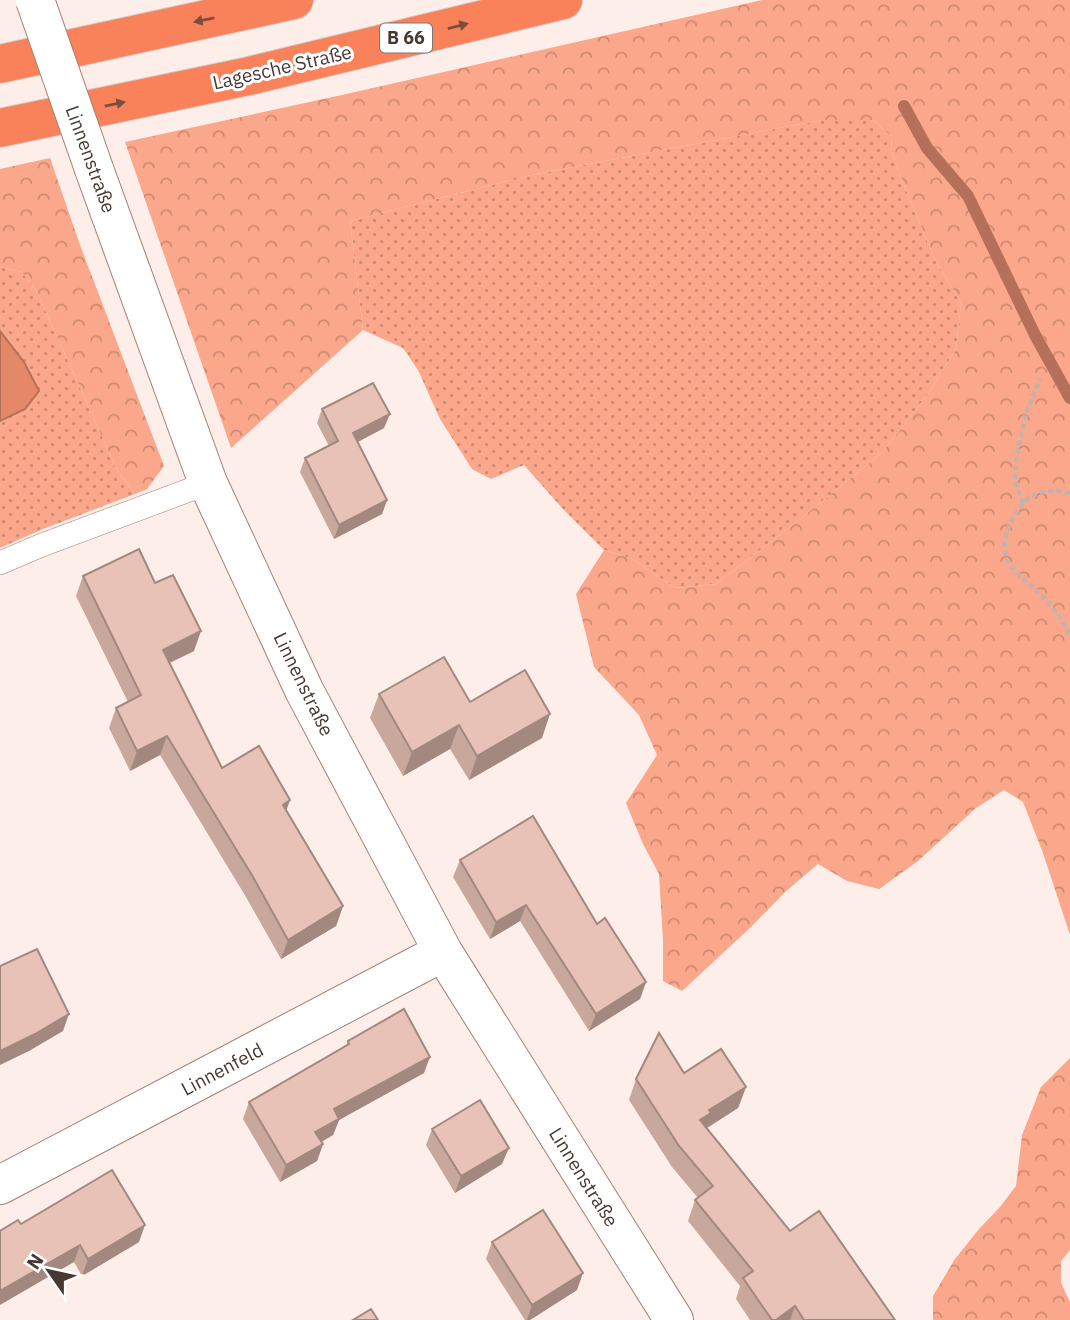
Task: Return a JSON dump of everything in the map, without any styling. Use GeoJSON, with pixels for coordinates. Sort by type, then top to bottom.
{"type":"FeatureCollection","features":[{"type":"Feature","properties":{"kind":"highway"},"geometry":{"type":"LineString","coordinates":[[0,64],[294,0]]}},
{"type":"Feature","properties":{"kind":"highway","name":"Lagesche Straße"},"geometry":{"type":"LineString","coordinates":[[0,128],[248,76],[564,0]]}},
{"type":"Feature","properties":{"kind":"street","name":"Linnenstraße"},"geometry":{"type":"LineString","coordinates":[[35,0],[208,482],[304,690],[443,952],[674,1320]]}},
{"type":"Feature","properties":{"kind":"street","name":"Linnenfeld"},"geometry":{"type":"LineString","coordinates":[[0,1185],[443,952]]}},
{"type":"Feature","properties":{"kind":"lane"},"geometry":{"type":"LineString","coordinates":[[0,563],[208,482]]}},
{"type":"Feature","properties":{"kind":"path"},"geometry":{"type":"LineString","coordinates":[[1023,503],[1015,481],[1017,455],[1026,413],[1040,379]]}},
{"type":"Feature","properties":{"kind":"path"},"geometry":{"type":"LineString","coordinates":[[1070,493],[1040,492],[1023,503],[1007,529],[1004,547],[1010,565],[1048,601],[1070,636]]}},
{"type":"Feature","properties":{"kind":"green space"},"geometry":{"type":"Polygon","coordinates":[[[762,0],[1070,0],[1070,935],[1023,802],[1004,790],[976,808],[918,861],[879,889],[847,881],[818,864],[682,991],[663,981],[659,874],[626,803],[657,755],[639,715],[594,667],[576,594],[604,550],[632,559],[675,588],[716,584],[882,453],[928,394],[956,349],[961,302],[935,260],[899,173],[891,149],[892,137],[873,120],[822,120],[531,175],[350,221],[363,330],[231,448],[125,142],[762,0]]]}},
{"type":"Feature","properties":{"kind":"green space"},"geometry":{"type":"Polygon","coordinates":[[[822,120],[873,120],[892,137],[891,149],[899,173],[935,260],[961,302],[956,349],[928,394],[882,453],[716,584],[675,588],[632,559],[604,550],[524,465],[491,479],[472,469],[440,419],[418,370],[403,348],[363,330],[350,221],[531,175],[822,120]]]}},
{"type":"Feature","properties":{"kind":"green space"},"geometry":{"type":"Polygon","coordinates":[[[50,158],[164,466],[147,489],[135,494],[116,468],[37,292],[22,272],[0,267],[0,169],[50,158]]]}},
{"type":"Feature","properties":{"kind":"green space"},"geometry":{"type":"Polygon","coordinates":[[[0,267],[22,272],[37,292],[116,468],[135,494],[0,548],[0,421],[25,409],[24,362],[0,331],[0,267]]]}},
{"type":"Feature","properties":{"kind":"green space"},"geometry":{"type":"Polygon","coordinates":[[[1070,1058],[1070,1250],[1061,1261],[1061,1283],[1070,1302],[1070,1320],[933,1320],[933,1296],[955,1259],[1016,1186],[1022,1135],[1041,1087],[1070,1058]]]}},
{"type":"Feature","properties":{"kind":"shaded area"},"geometry":{"type":"Polygon","coordinates":[[[0,331],[24,362],[39,391],[25,409],[0,421],[0,331]]]}},
{"type":"Feature","properties":{"kind":"building"},"geometry":{"type":"Polygon","coordinates":[[[373,383],[390,414],[353,433],[387,500],[339,525],[305,458],[338,441],[322,409],[373,383]]]}},
{"type":"Feature","properties":{"kind":"building"},"geometry":{"type":"Polygon","coordinates":[[[139,549],[155,583],[173,575],[201,631],[163,650],[222,768],[259,746],[290,800],[283,805],[343,906],[288,940],[167,736],[137,751],[116,708],[141,695],[83,576],[139,549]]]}},
{"type":"Feature","properties":{"kind":"building"},"geometry":{"type":"Polygon","coordinates":[[[444,657],[470,702],[525,670],[550,714],[477,756],[459,725],[412,752],[379,694],[444,657]]]}},
{"type":"Feature","properties":{"kind":"building"},"geometry":{"type":"Polygon","coordinates":[[[533,816],[597,924],[605,918],[646,982],[596,1014],[526,905],[496,922],[460,860],[533,816]]]}},
{"type":"Feature","properties":{"kind":"building"},"geometry":{"type":"Polygon","coordinates":[[[37,949],[69,1014],[0,1051],[0,966],[37,949]]]}},
{"type":"Feature","properties":{"kind":"building"},"geometry":{"type":"Polygon","coordinates":[[[404,1009],[430,1057],[334,1109],[339,1119],[315,1132],[323,1144],[286,1165],[249,1102],[404,1009]]]}},
{"type":"Feature","properties":{"kind":"building"},"geometry":{"type":"Polygon","coordinates":[[[659,1033],[684,1073],[721,1049],[746,1087],[709,1110],[711,1113],[700,1120],[790,1231],[819,1211],[895,1320],[804,1320],[795,1306],[772,1320],[743,1278],[753,1271],[695,1200],[713,1186],[679,1146],[636,1079],[659,1033]]]}},
{"type":"Feature","properties":{"kind":"building"},"geometry":{"type":"Polygon","coordinates":[[[480,1100],[509,1148],[461,1176],[432,1129],[480,1100]]]}},
{"type":"Feature","properties":{"kind":"building"},"geometry":{"type":"Polygon","coordinates":[[[112,1170],[145,1225],[88,1259],[80,1245],[0,1291],[0,1231],[18,1220],[21,1224],[112,1170]]]}},
{"type":"Feature","properties":{"kind":"building"},"geometry":{"type":"Polygon","coordinates":[[[543,1210],[583,1273],[532,1305],[492,1242],[543,1210]]]}},
{"type":"Feature","properties":{"kind":"building"},"geometry":{"type":"Polygon","coordinates":[[[371,1309],[378,1320],[353,1320],[371,1309]]]}},
{"type":"Feature","properties":{"kind":"waterway"},"geometry":{"type":"LineString","coordinates":[[904,106],[927,148],[968,196],[1035,335],[1070,398]]}}]}
